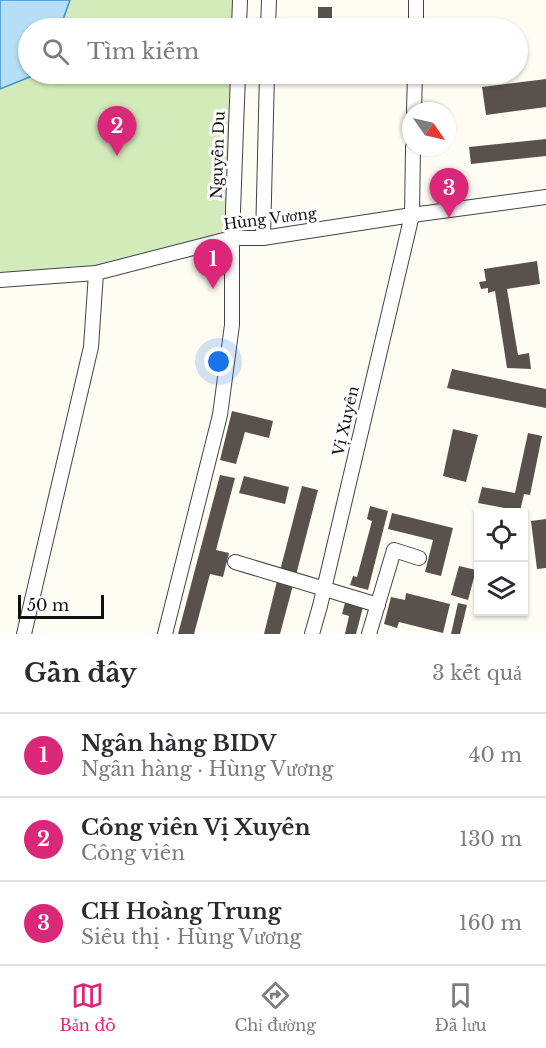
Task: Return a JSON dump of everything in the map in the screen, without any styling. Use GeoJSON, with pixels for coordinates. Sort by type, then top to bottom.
{"type":"FeatureCollection","features":[{"type":"Feature","properties":{"kind":"street"},"geometry":{"type":"LineString","coordinates":[[239,18],[240,0]]}},
{"type":"Feature","properties":{"kind":"street"},"geometry":{"type":"LineString","coordinates":[[268,0],[268,18]]}},
{"type":"Feature","properties":{"kind":"street"},"geometry":{"type":"LineString","coordinates":[[416,0],[416,18]]}},
{"type":"Feature","properties":{"kind":"street","name":"Nguyễn Du"},"geometry":{"type":"LineString","coordinates":[[165,634],[219,416],[232,325],[232,238],[238,84]]}},
{"type":"Feature","properties":{"kind":"street"},"geometry":{"type":"LineString","coordinates":[[263,238],[267,84]]}},
{"type":"Feature","properties":{"kind":"street"},"geometry":{"type":"LineString","coordinates":[[414,102],[415,84]]}},
{"type":"Feature","properties":{"kind":"street","name":"Vị Xuyên"},"geometry":{"type":"LineString","coordinates":[[312,634],[411,215],[413,156]]}},
{"type":"Feature","properties":{"kind":"street","name":"Hùng Vương"},"geometry":{"type":"LineString","coordinates":[[0,280],[96,273],[232,238],[263,238],[546,197]]}},
{"type":"Feature","properties":{"kind":"street"},"geometry":{"type":"LineString","coordinates":[[24,634],[91,347],[96,273]]}},
{"type":"Feature","properties":{"kind":"street"},"geometry":{"type":"LineString","coordinates":[[369,634],[394,550],[419,558]]}},
{"type":"Feature","properties":{"kind":"street"},"geometry":{"type":"LineString","coordinates":[[235,562],[378,605]]}},
{"type":"Feature","properties":{"kind":"green space"},"geometry":{"type":"Polygon","coordinates":[[[0,0],[240,0],[239,18],[18,18],[18,84],[238,84],[232,238],[96,273],[0,280],[0,0]]]}},
{"type":"Feature","properties":{"kind":"water"},"geometry":{"type":"Polygon","coordinates":[[[0,0],[70,0],[64,18],[18,18],[18,82],[0,89],[0,0]]]}},
{"type":"Feature","properties":{"kind":"building"},"geometry":{"type":"Polygon","coordinates":[[[318,7],[332,7],[332,18],[318,18],[318,7]]]}},
{"type":"Feature","properties":{"kind":"building"},"geometry":{"type":"Polygon","coordinates":[[[546,79],[546,107],[486,115],[482,87],[528,84],[528,81],[546,79]]]}},
{"type":"Feature","properties":{"kind":"building"},"geometry":{"type":"Polygon","coordinates":[[[546,139],[546,156],[471,164],[469,147],[546,139]]]}},
{"type":"Feature","properties":{"kind":"building"},"geometry":{"type":"Polygon","coordinates":[[[537,261],[540,284],[507,289],[518,355],[529,353],[531,369],[507,368],[495,291],[488,293],[488,288],[481,289],[479,282],[486,281],[484,269],[537,261]]]}},
{"type":"Feature","properties":{"kind":"building"},"geometry":{"type":"Polygon","coordinates":[[[452,369],[546,389],[546,408],[447,388],[452,369]]]}},
{"type":"Feature","properties":{"kind":"building"},"geometry":{"type":"Polygon","coordinates":[[[232,411],[273,421],[269,438],[245,432],[236,464],[220,460],[232,411]]]}},
{"type":"Feature","properties":{"kind":"building"},"geometry":{"type":"Polygon","coordinates":[[[453,429],[478,435],[466,482],[443,476],[453,429]]]}},
{"type":"Feature","properties":{"kind":"building"},"geometry":{"type":"Polygon","coordinates":[[[528,433],[542,436],[530,495],[524,494],[521,508],[504,508],[478,503],[482,487],[515,493],[528,433]]]}},
{"type":"Feature","properties":{"kind":"building"},"geometry":{"type":"Polygon","coordinates":[[[220,475],[235,478],[216,550],[229,553],[223,577],[210,574],[194,634],[178,634],[220,475]]]}},
{"type":"Feature","properties":{"kind":"building"},"geometry":{"type":"Polygon","coordinates":[[[244,476],[289,487],[285,504],[239,493],[244,476]]]}},
{"type":"Feature","properties":{"kind":"building"},"geometry":{"type":"Polygon","coordinates":[[[302,486],[318,490],[296,575],[280,571],[302,486]]]}},
{"type":"Feature","properties":{"kind":"building"},"geometry":{"type":"Polygon","coordinates":[[[370,506],[388,511],[368,590],[350,585],[353,576],[357,577],[372,521],[367,519],[370,506]]]}},
{"type":"Feature","properties":{"kind":"building"},"geometry":{"type":"Polygon","coordinates":[[[392,513],[453,528],[441,576],[425,572],[433,540],[388,529],[392,513]]]}},
{"type":"Feature","properties":{"kind":"building"},"geometry":{"type":"Polygon","coordinates":[[[546,519],[546,568],[537,569],[531,521],[546,519]]]}},
{"type":"Feature","properties":{"kind":"building"},"geometry":{"type":"Polygon","coordinates":[[[459,566],[474,570],[468,600],[451,595],[459,566]]]}},
{"type":"Feature","properties":{"kind":"building"},"geometry":{"type":"Polygon","coordinates":[[[277,581],[293,585],[280,634],[264,634],[277,581]]]}},
{"type":"Feature","properties":{"kind":"building"},"geometry":{"type":"Polygon","coordinates":[[[406,593],[450,604],[443,633],[399,622],[397,628],[384,624],[391,597],[405,600],[406,593]]]}},
{"type":"Feature","properties":{"kind":"building"},"geometry":{"type":"Polygon","coordinates":[[[345,603],[363,607],[356,634],[345,634],[349,616],[342,614],[345,603]]]}},
{"type":"Feature","properties":{"kind":"building"},"geometry":{"type":"Polygon","coordinates":[[[458,603],[467,605],[460,634],[451,634],[458,603]]]}},
{"type":"Feature","properties":{"kind":"place","name":"Công viên Vị Xuyên"},"geometry":{"type":"Point","coordinates":[117,156]}},
{"type":"Feature","properties":{"kind":"place","name":"CH Hoàng Trung"},"geometry":{"type":"Point","coordinates":[449,218]}},
{"type":"Feature","properties":{"kind":"place","name":"Ngân hàng BIDV"},"geometry":{"type":"Point","coordinates":[213,289]}}]}
